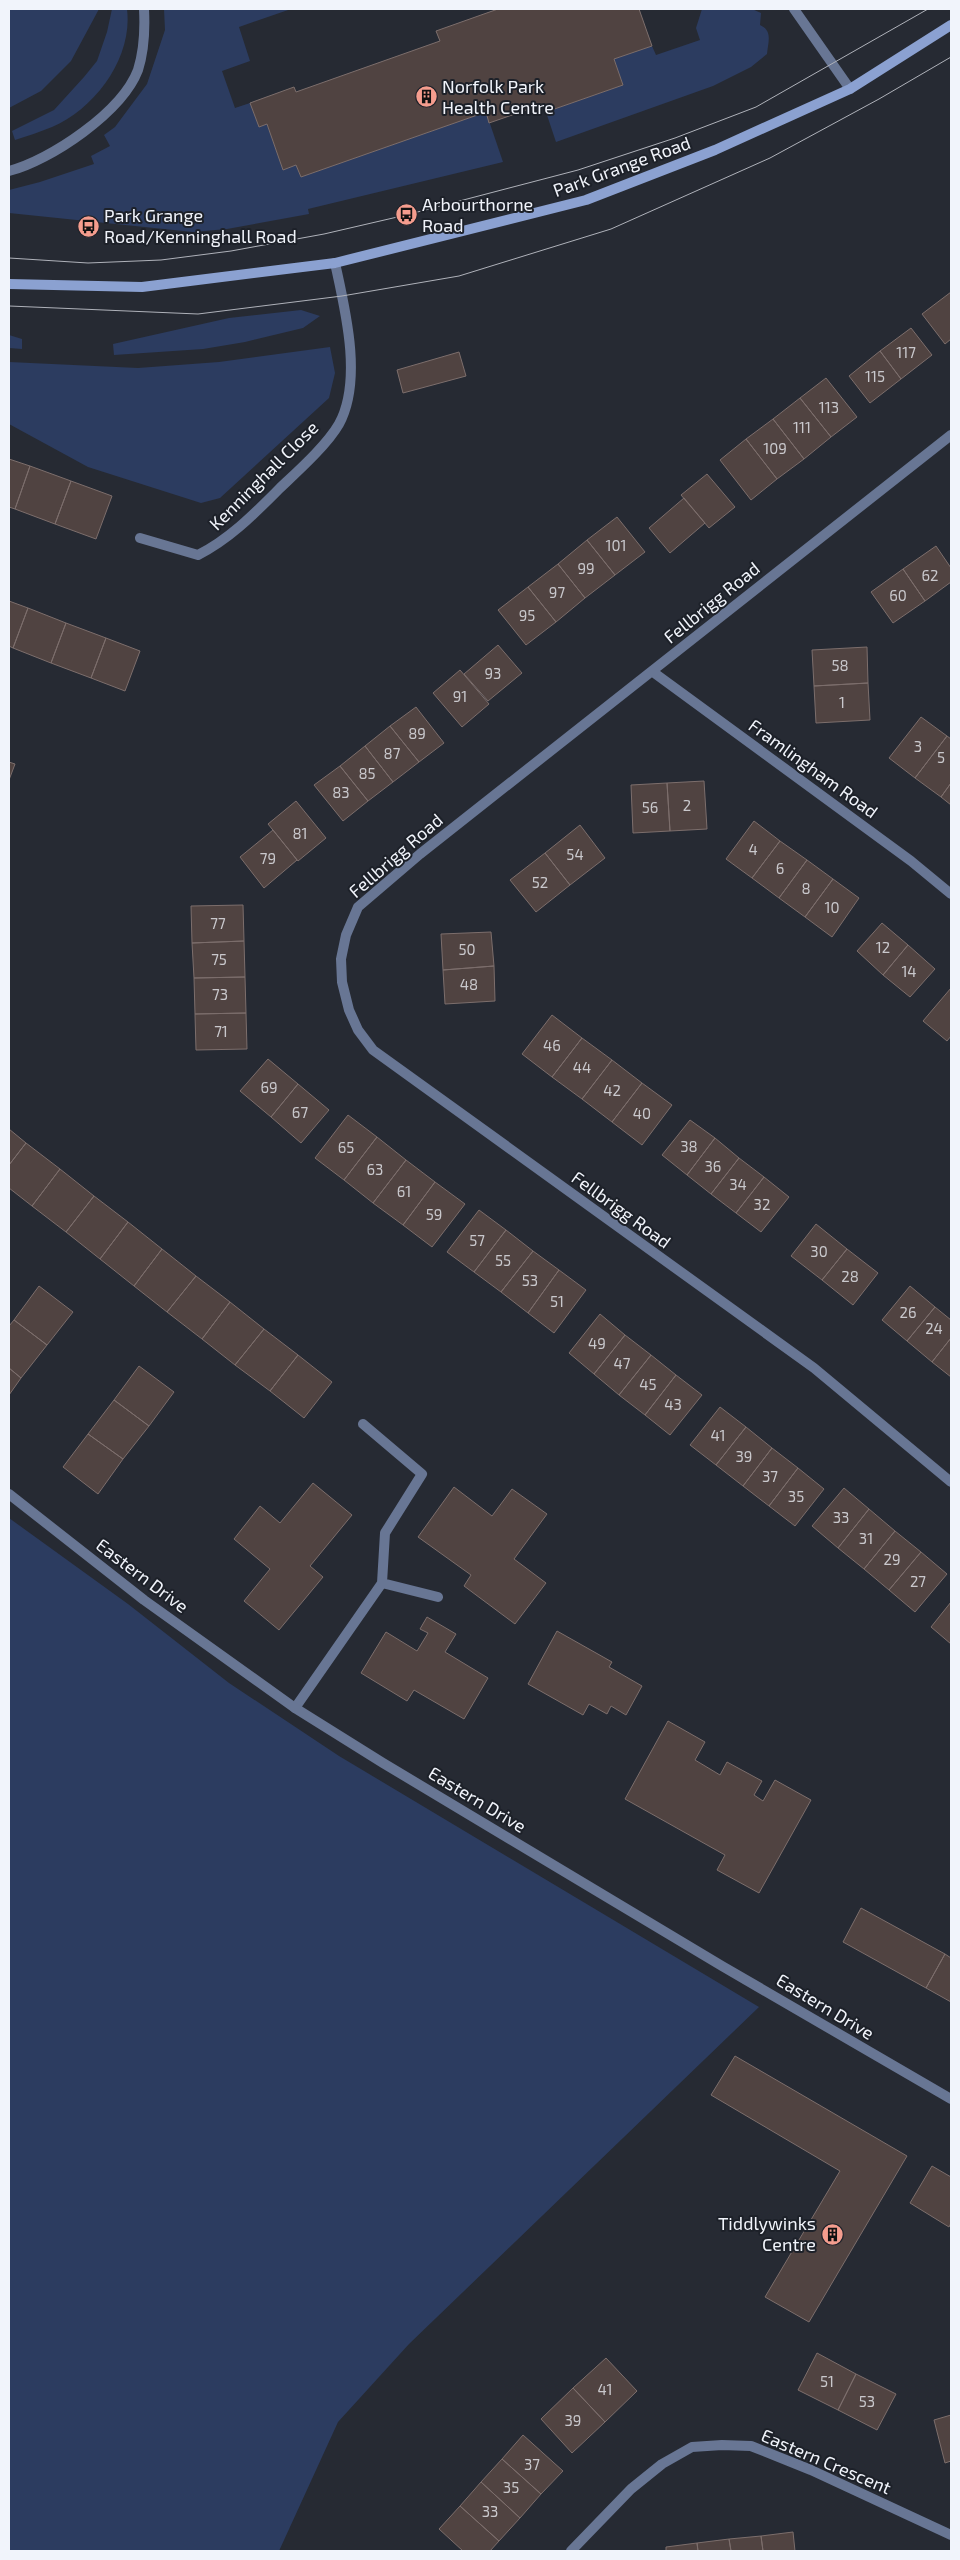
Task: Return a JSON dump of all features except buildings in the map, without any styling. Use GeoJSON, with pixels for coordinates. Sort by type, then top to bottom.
{"type":"FeatureCollection","features":[{"type":"Feature","properties":{"kind":"street"},"geometry":{"type":"LineString","coordinates":[[9,172],[27,166],[53,151],[95,124],[114,106],[138,70],[145,26],[144,9]]}},
{"type":"Feature","properties":{"kind":"street"},"geometry":{"type":"LineString","coordinates":[[794,9],[850,89]]}},
{"type":"Feature","properties":{"kind":"street","name":"Park Grange Road"},"geometry":{"type":"LineString","coordinates":[[9,284],[142,287],[335,263],[586,200],[715,150],[850,89],[951,25]]}},
{"type":"Feature","properties":{"kind":"street","name":"Kenninghall Close"},"geometry":{"type":"LineString","coordinates":[[140,538],[198,555],[218,545],[309,459],[339,424],[347,403],[351,373],[344,307],[335,263]]}},
{"type":"Feature","properties":{"kind":"street","name":"Fellbrigg Road"},"geometry":{"type":"LineString","coordinates":[[951,435],[420,854],[358,907],[346,935],[341,959],[342,982],[349,1010],[358,1030],[373,1050],[814,1368],[951,1482]]}},
{"type":"Feature","properties":{"kind":"street","name":"Framlingham Road"},"geometry":{"type":"LineString","coordinates":[[653,672],[911,861],[951,894]]}},
{"type":"Feature","properties":{"kind":"street"},"geometry":{"type":"LineString","coordinates":[[295,1708],[382,1583],[385,1533],[422,1474],[363,1424]]}},
{"type":"Feature","properties":{"kind":"street","name":"Eastern Drive"},"geometry":{"type":"LineString","coordinates":[[9,1494],[144,1600],[295,1708],[383,1763],[706,1956],[951,2099]]}},
{"type":"Feature","properties":{"kind":"street"},"geometry":{"type":"LineString","coordinates":[[382,1583],[438,1597]]}},
{"type":"Feature","properties":{"kind":"street","name":"Eastern Crescent"},"geometry":{"type":"LineString","coordinates":[[571,2551],[630,2489],[662,2464],[692,2447],[722,2445],[751,2446],[810,2470],[951,2535]]}},
{"type":"Feature","properties":{"kind":"shaded area"},"geometry":{"type":"Polygon","coordinates":[[[9,9],[99,9],[71,61],[41,91],[9,108],[9,9]]]}},
{"type":"Feature","properties":{"kind":"shaded area"},"geometry":{"type":"Polygon","coordinates":[[[112,9],[127,9],[124,45],[118,62],[97,94],[68,118],[52,127],[15,140],[12,131],[54,110],[97,61],[107,32],[112,9]]]}},
{"type":"Feature","properties":{"kind":"shaded area"},"geometry":{"type":"Polygon","coordinates":[[[164,9],[291,9],[239,27],[250,61],[222,71],[235,108],[250,103],[259,127],[267,124],[283,170],[296,165],[301,177],[486,112],[503,162],[308,209],[309,214],[227,229],[193,232],[9,213],[9,190],[94,164],[91,156],[110,146],[104,135],[115,127],[147,84],[165,30],[164,9]]]}},
{"type":"Feature","properties":{"kind":"shaded area"},"geometry":{"type":"Polygon","coordinates":[[[702,9],[752,9],[761,13],[760,25],[767,30],[769,37],[767,54],[751,67],[713,86],[556,142],[546,112],[623,85],[614,59],[652,46],[656,55],[700,40],[696,28],[702,9]]]}},
{"type":"Feature","properties":{"kind":"shaded area"},"geometry":{"type":"Polygon","coordinates":[[[301,310],[320,316],[303,328],[245,342],[203,349],[114,355],[113,344],[229,318],[301,310]]]}},
{"type":"Feature","properties":{"kind":"shaded area"},"geometry":{"type":"Polygon","coordinates":[[[9,335],[22,339],[22,349],[9,348],[9,335]]]}},
{"type":"Feature","properties":{"kind":"shaded area"},"geometry":{"type":"Polygon","coordinates":[[[330,347],[335,373],[329,398],[220,498],[201,503],[88,467],[9,424],[9,362],[138,368],[219,362],[330,347]]]}},
{"type":"Feature","properties":{"kind":"shaded area"},"geometry":{"type":"Polygon","coordinates":[[[9,1518],[128,1604],[229,1683],[339,1756],[759,2007],[409,2344],[338,2422],[279,2551],[9,2551],[9,1518]]]}},
{"type":"Feature","properties":{"kind":"tram line"},"geometry":{"type":"LineString","coordinates":[[9,258],[88,263],[161,260],[231,251],[324,234],[406,215],[578,170],[675,138],[756,107],[928,9]]}},
{"type":"Feature","properties":{"kind":"tram line"},"geometry":{"type":"LineString","coordinates":[[9,306],[198,314],[342,296],[459,276],[611,229],[770,158],[879,99],[951,57]]}},
{"type":"Feature","properties":{"kind":"place","name":"Norfolk Park Health Centre"},"geometry":{"type":"Point","coordinates":[426,97]}},
{"type":"Feature","properties":{"kind":"place","name":"Arbourthorne Road"},"geometry":{"type":"Point","coordinates":[406,215]}},
{"type":"Feature","properties":{"kind":"place","name":"Park Grange Road/Kenninghall Road"},"geometry":{"type":"Point","coordinates":[88,226]}},
{"type":"Feature","properties":{"kind":"place","name":"Tiddlywinks Centre"},"geometry":{"type":"Point","coordinates":[832,2234]}}]}
